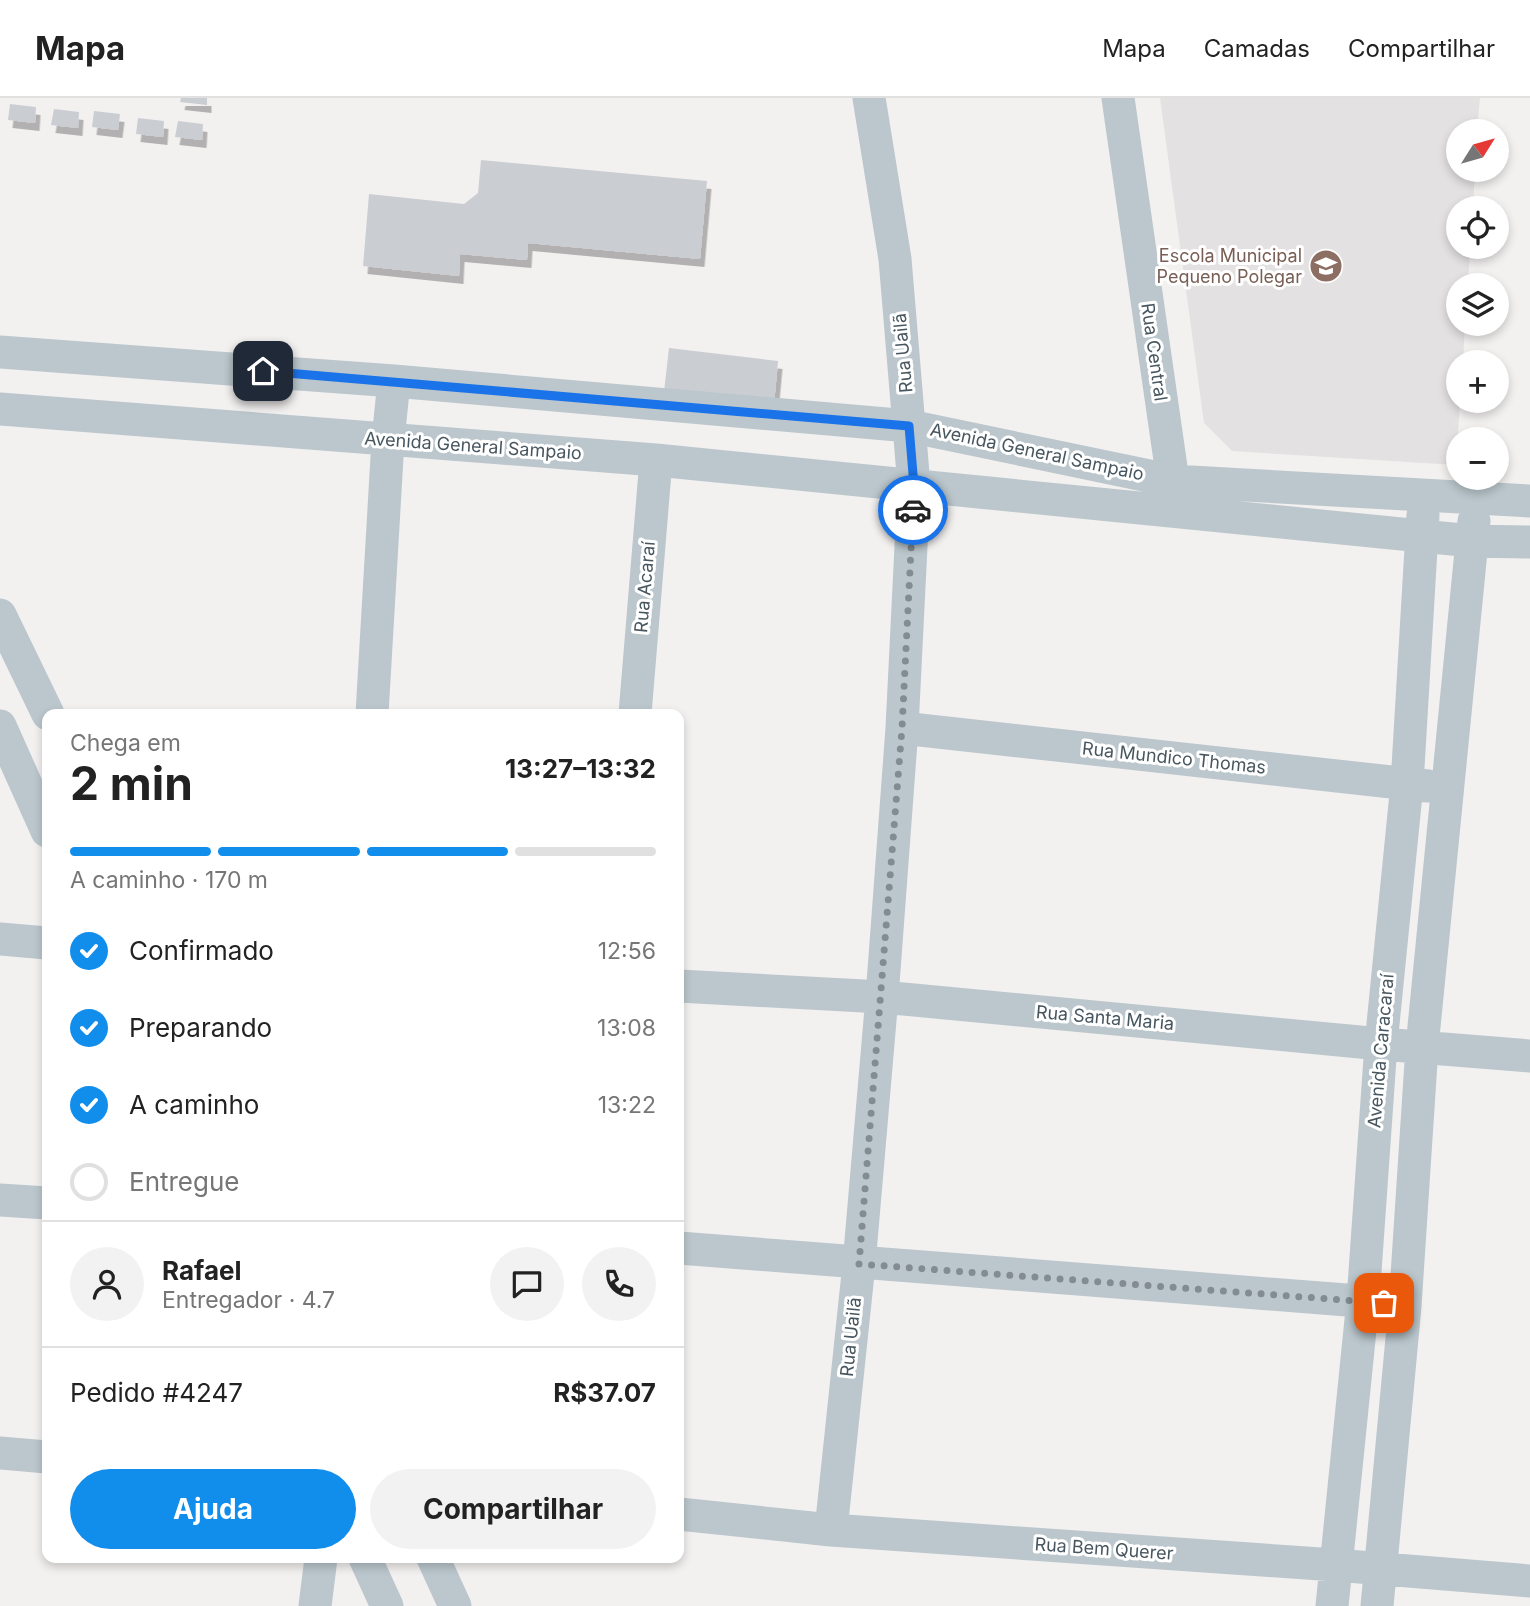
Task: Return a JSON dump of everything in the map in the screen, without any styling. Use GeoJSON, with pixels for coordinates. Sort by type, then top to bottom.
{"type":"FeatureCollection","features":[{"type":"Feature","properties":{"kind":"street","name":"Rua Uailã"},"geometry":{"type":"LineString","coordinates":[[831,1530],[859,1264],[882,997],[902,728],[914,486],[895,259],[869,98]]}},
{"type":"Feature","properties":{"kind":"street","name":"Rua Central"},"geometry":{"type":"LineString","coordinates":[[1118,98],[1173,481]]}},
{"type":"Feature","properties":{"kind":"street","name":"Avenida General Sampaio"},"geometry":{"type":"LineString","coordinates":[[0,352],[394,381],[909,426],[1173,481],[1530,501]]}},
{"type":"Feature","properties":{"kind":"street"},"geometry":{"type":"LineString","coordinates":[[372,709],[394,381]]}},
{"type":"Feature","properties":{"kind":"street","name":"Avenida General Sampaio"},"geometry":{"type":"LineString","coordinates":[[0,409],[656,460],[1472,541],[1530,542]]}},
{"type":"Feature","properties":{"kind":"street","name":"Rua Acaraí"},"geometry":{"type":"LineString","coordinates":[[635,709],[656,460]]}},
{"type":"Feature","properties":{"kind":"street","name":"Avenida Caracaraí"},"geometry":{"type":"LineString","coordinates":[[1332,1606],[1363,1300],[1381,1044],[1406,784],[1424,495]]}},
{"type":"Feature","properties":{"kind":"street"},"geometry":{"type":"LineString","coordinates":[[1377,1606],[1405,1306],[1422,1047],[1476,497]]}},
{"type":"Feature","properties":{"kind":"street"},"geometry":{"type":"LineString","coordinates":[[0,615],[46,709]]}},
{"type":"Feature","properties":{"kind":"street"},"geometry":{"type":"LineString","coordinates":[[0,726],[42,820]]}},
{"type":"Feature","properties":{"kind":"street","name":"Rua Mundico Thomas"},"geometry":{"type":"LineString","coordinates":[[902,728],[1447,788]]}},
{"type":"Feature","properties":{"kind":"street"},"geometry":{"type":"LineString","coordinates":[[0,939],[42,943]]}},
{"type":"Feature","properties":{"kind":"street","name":"Rua Santa Maria"},"geometry":{"type":"LineString","coordinates":[[684,986],[882,997],[1530,1056]]}},
{"type":"Feature","properties":{"kind":"street"},"geometry":{"type":"LineString","coordinates":[[0,1200],[42,1203]]}},
{"type":"Feature","properties":{"kind":"street"},"geometry":{"type":"LineString","coordinates":[[684,1248],[859,1264],[1363,1300],[1405,1306]]}},
{"type":"Feature","properties":{"kind":"street"},"geometry":{"type":"LineString","coordinates":[[0,1453],[42,1457]]}},
{"type":"Feature","properties":{"kind":"street","name":"Rua Bem Querer"},"geometry":{"type":"LineString","coordinates":[[684,1515],[831,1530],[1530,1581]]}},
{"type":"Feature","properties":{"kind":"street"},"geometry":{"type":"LineString","coordinates":[[315,1606],[320,1563]]}},
{"type":"Feature","properties":{"kind":"street"},"geometry":{"type":"LineString","coordinates":[[367,1563],[387,1606]]}},
{"type":"Feature","properties":{"kind":"street"},"geometry":{"type":"LineString","coordinates":[[435,1563],[455,1606]]}},
{"type":"Feature","properties":{"kind":"shaded area","name":"Escola Municipal Pequeno Polegar"},"geometry":{"type":"Polygon","coordinates":[[[1160,98],[1480,98],[1478,119],[1446,119],[1446,182],[1474,182],[1474,196],[1446,196],[1446,259],[1469,259],[1469,273],[1446,273],[1446,336],[1464,336],[1464,350],[1446,350],[1446,413],[1459,413],[1458,427],[1446,427],[1446,464],[1232,451],[1204,423],[1160,98]]]}},
{"type":"Feature","properties":{"kind":"building"},"geometry":{"type":"Polygon","coordinates":[[[181,98],[207,98],[207,105],[180,102],[181,98]]]}},
{"type":"Feature","properties":{"kind":"building"},"geometry":{"type":"Polygon","coordinates":[[[10,104],[36,107],[35,123],[8,120],[10,104]]]}},
{"type":"Feature","properties":{"kind":"building"},"geometry":{"type":"Polygon","coordinates":[[[54,109],[79,112],[78,128],[51,125],[54,109]]]}},
{"type":"Feature","properties":{"kind":"building"},"geometry":{"type":"Polygon","coordinates":[[[94,111],[120,114],[118,130],[92,127],[94,111]]]}},
{"type":"Feature","properties":{"kind":"building"},"geometry":{"type":"Polygon","coordinates":[[[138,118],[164,121],[163,137],[136,134],[138,118]]]}},
{"type":"Feature","properties":{"kind":"building"},"geometry":{"type":"Polygon","coordinates":[[[178,121],[203,124],[202,140],[175,137],[178,121]]]}},
{"type":"Feature","properties":{"kind":"building"},"geometry":{"type":"Polygon","coordinates":[[[481,160],[707,181],[700,259],[528,243],[527,260],[460,254],[459,276],[363,266],[369,194],[464,204],[478,193],[481,160]]]}},
{"type":"Feature","properties":{"kind":"building"},"geometry":{"type":"Polygon","coordinates":[[[669,348],[778,361],[774,404],[664,392],[669,348]]]}},
{"type":"Feature","properties":{"kind":"way so far"},"geometry":{"type":"LineString","coordinates":[[913,510],[902,728],[859,1264],[1384,1303]]}},
{"type":"Feature","properties":{"kind":"place","name":"Escola Municipal Pequeno Polegar"},"geometry":{"type":"Point","coordinates":[1326,266]}},
{"type":"Feature","properties":{"kind":"route"},"geometry":{"type":"LineString","coordinates":[[263,371],[909,426],[914,486],[913,510]]}}]}
